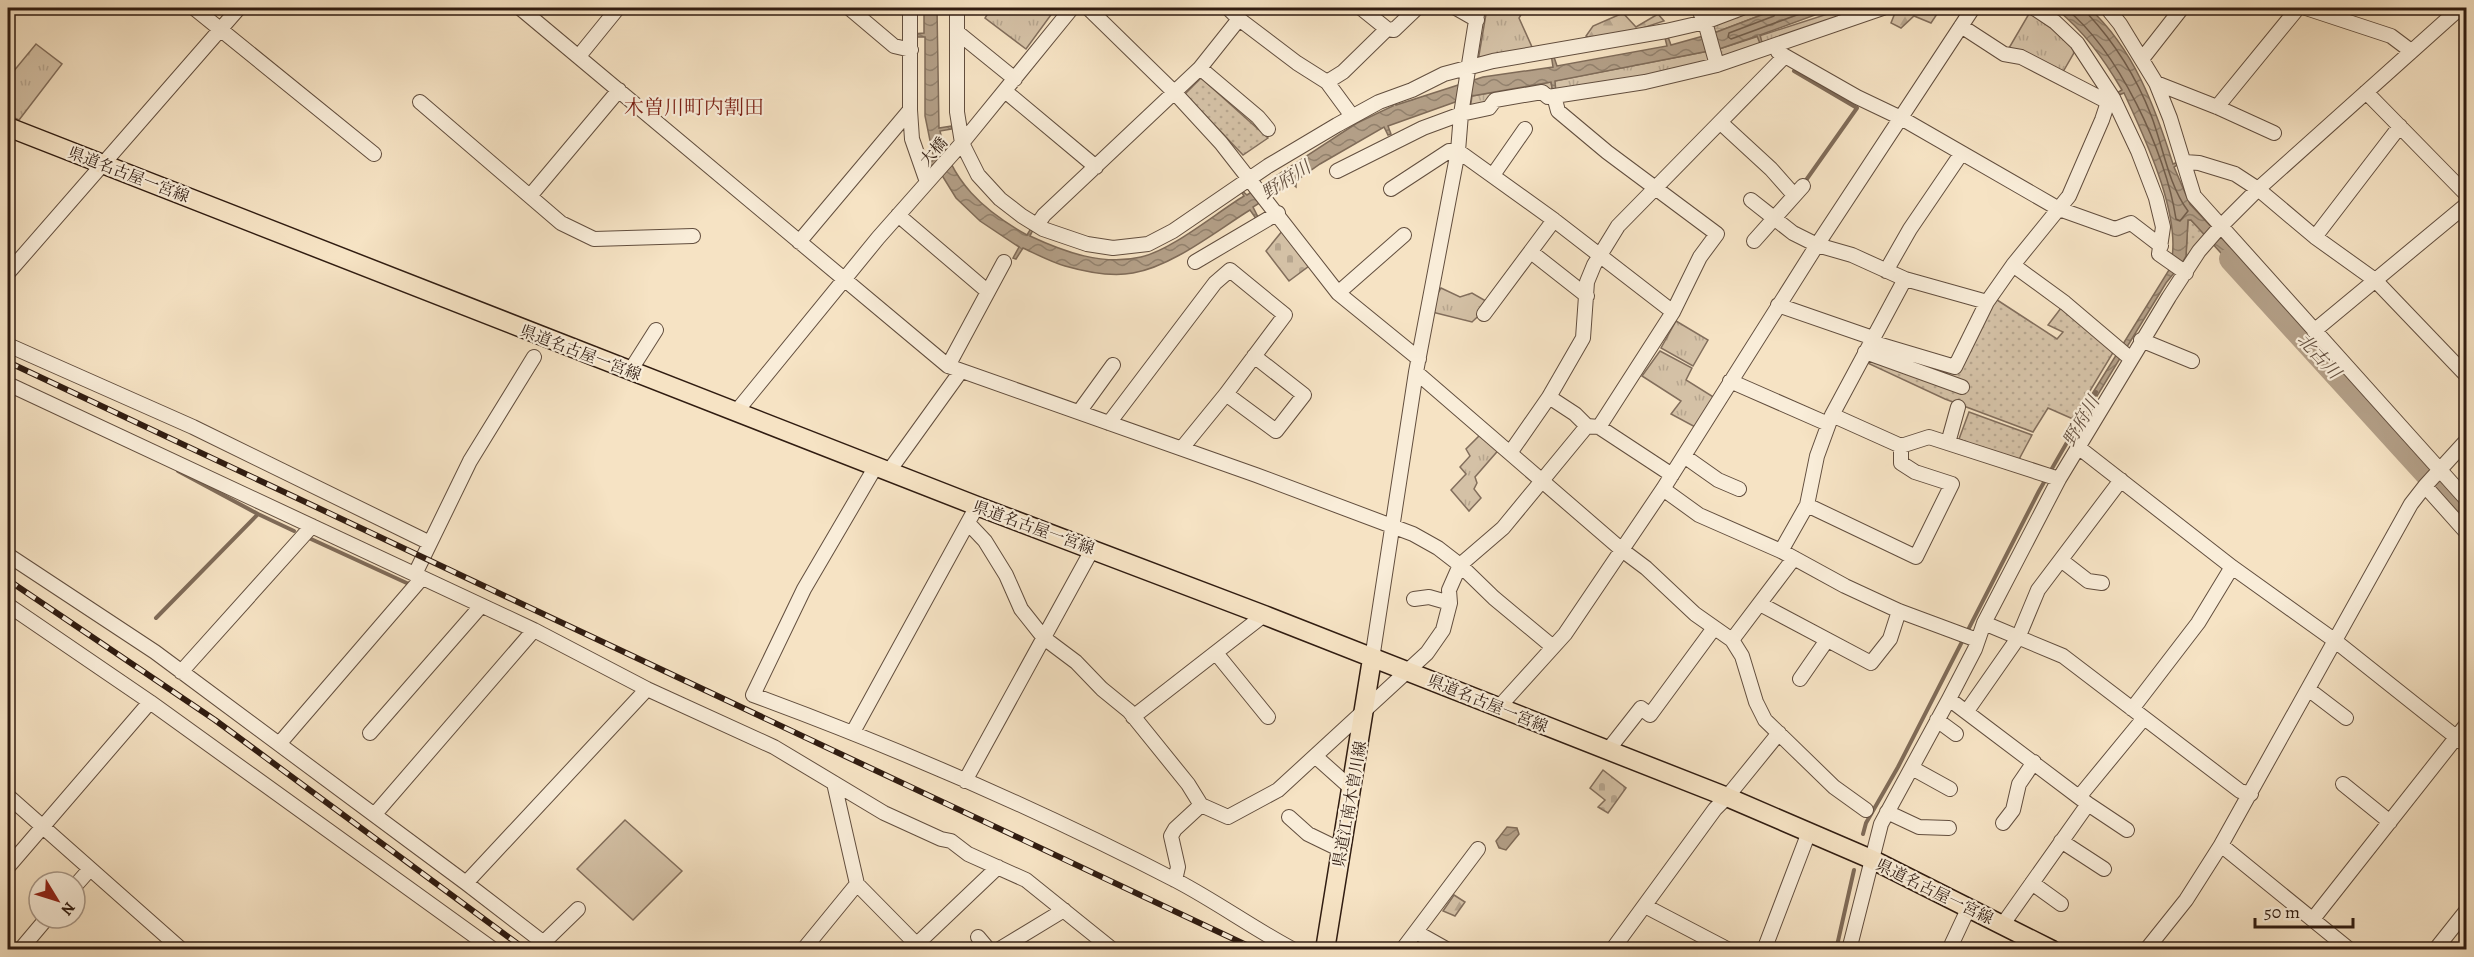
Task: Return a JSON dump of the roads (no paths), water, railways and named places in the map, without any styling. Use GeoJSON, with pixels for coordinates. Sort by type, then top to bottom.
{"type":"FeatureCollection","features":[{"type":"Feature","properties":{"kind":"main road","name":"県道名古屋一宮線"},"geometry":{"type":"LineString","coordinates":[[8,127],[1727,797],[1871,859],[2052,950]]}},
{"type":"Feature","properties":{"kind":"main road","name":"県道江南木曽川線"},"geometry":{"type":"LineString","coordinates":[[1325,950],[1372,659]]}},
{"type":"Feature","properties":{"kind":"street"},"geometry":{"type":"LineString","coordinates":[[195,8],[374,154]]}},
{"type":"Feature","properties":{"kind":"street"},"geometry":{"type":"LineString","coordinates":[[8,273],[239,8]]}},
{"type":"Feature","properties":{"kind":"street"},"geometry":{"type":"LineString","coordinates":[[520,8],[845,282],[954,368],[1394,526],[1438,548],[1553,647]]}},
{"type":"Feature","properties":{"kind":"street"},"geometry":{"type":"LineString","coordinates":[[579,56],[618,8]]}},
{"type":"Feature","properties":{"kind":"street"},"geometry":{"type":"LineString","coordinates":[[849,8],[894,46],[911,50]]}},
{"type":"Feature","properties":{"kind":"street"},"geometry":{"type":"LineString","coordinates":[[910,8],[912,139],[927,182]]}},
{"type":"Feature","properties":{"kind":"street"},"geometry":{"type":"LineString","coordinates":[[957,8],[957,112],[962,143],[978,175],[1000,199],[1037,225],[1087,244],[1113,248],[1148,244],[1173,231],[1251,178],[1352,116],[1444,74],[1469,67],[1706,23],[1742,8]]}},
{"type":"Feature","properties":{"kind":"street","name":"大橋"},"geometry":{"type":"LineString","coordinates":[[736,412],[1072,8]]}},
{"type":"Feature","properties":{"kind":"street"},"geometry":{"type":"LineString","coordinates":[[1088,8],[1175,93],[1251,178],[1338,292],[1542,482],[1646,568],[1695,614],[1732,640],[1742,656],[1756,702],[1765,720],[1834,787],[1866,810]]}},
{"type":"Feature","properties":{"kind":"street"},"geometry":{"type":"LineString","coordinates":[[1228,8],[1297,63],[1327,82],[1352,116]]}},
{"type":"Feature","properties":{"kind":"street"},"geometry":{"type":"LineString","coordinates":[[1361,8],[1387,29],[1395,30],[1417,8]]}},
{"type":"Feature","properties":{"kind":"street"},"geometry":{"type":"LineString","coordinates":[[1372,659],[1418,365],[1458,151],[1461,114],[1478,14],[1456,8]]}},
{"type":"Feature","properties":{"kind":"street"},"geometry":{"type":"LineString","coordinates":[[1698,8],[1706,23],[1717,64]]}},
{"type":"Feature","properties":{"kind":"street"},"geometry":{"type":"LineString","coordinates":[[1337,171],[1395,141],[1461,114],[1489,108],[1495,100],[1542,92],[1548,97],[1645,82],[1771,48],[1883,8]]}},
{"type":"Feature","properties":{"kind":"street"},"geometry":{"type":"LineString","coordinates":[[1499,707],[1565,634],[1622,550],[1672,475],[1778,305],[1973,8]]}},
{"type":"Feature","properties":{"kind":"street"},"geometry":{"type":"LineString","coordinates":[[2034,8],[2055,22],[2077,43],[2138,151],[2156,198],[2163,227],[2163,252]]}},
{"type":"Feature","properties":{"kind":"street"},"geometry":{"type":"LineString","coordinates":[[2107,8],[2120,24],[2156,83],[2185,162],[2194,196],[2216,232],[2314,331],[2438,471],[2466,499]]}},
{"type":"Feature","properties":{"kind":"street"},"geometry":{"type":"LineString","coordinates":[[2142,59],[2182,8]]}},
{"type":"Feature","properties":{"kind":"street"},"geometry":{"type":"LineString","coordinates":[[2217,107],[2298,8]]}},
{"type":"Feature","properties":{"kind":"street"},"geometry":{"type":"LineString","coordinates":[[2306,8],[2391,36],[2411,51]]}},
{"type":"Feature","properties":{"kind":"street"},"geometry":{"type":"LineString","coordinates":[[1849,950],[1881,824],[1949,699],[1970,638],[1984,623],[2051,476],[2078,447],[2125,354],[2141,340],[2183,270],[2216,232],[2258,189],[2460,8]]}},
{"type":"Feature","properties":{"kind":"street"},"geometry":{"type":"LineString","coordinates":[[1037,225],[1044,215],[1200,68],[1239,19]]}},
{"type":"Feature","properties":{"kind":"street"},"geometry":{"type":"LineString","coordinates":[[1961,26],[2004,54],[2021,57],[2110,100]]}},
{"type":"Feature","properties":{"kind":"street"},"geometry":{"type":"LineString","coordinates":[[1327,82],[1343,72],[1387,29]]}},
{"type":"Feature","properties":{"kind":"street"},"geometry":{"type":"LineString","coordinates":[[957,32],[1015,79]]}},
{"type":"Feature","properties":{"kind":"street"},"geometry":{"type":"LineString","coordinates":[[1771,48],[1857,97],[1901,118],[2059,209],[2115,229],[2131,223],[2183,270]]}},
{"type":"Feature","properties":{"kind":"street"},"geometry":{"type":"LineString","coordinates":[[1510,453],[1526,427],[1550,397],[1583,338],[1587,282],[1618,226],[1785,56]]}},
{"type":"Feature","properties":{"kind":"street"},"geometry":{"type":"LineString","coordinates":[[1200,68],[1258,117],[1268,129]]}},
{"type":"Feature","properties":{"kind":"street"},"geometry":{"type":"LineString","coordinates":[[2156,83],[2274,133]]}},
{"type":"Feature","properties":{"kind":"street"},"geometry":{"type":"LineString","coordinates":[[530,196],[619,90]]}},
{"type":"Feature","properties":{"kind":"street"},"geometry":{"type":"LineString","coordinates":[[1005,91],[1096,167]]}},
{"type":"Feature","properties":{"kind":"street"},"geometry":{"type":"LineString","coordinates":[[2366,92],[2466,194]]}},
{"type":"Feature","properties":{"kind":"street"},"geometry":{"type":"LineString","coordinates":[[968,523],[985,541],[1006,575],[1021,609],[1044,638],[1076,662],[1102,689],[1130,711],[1188,784],[1201,805],[1227,817],[1278,790],[1437,642],[1443,630],[1450,603],[1449,590],[1460,565],[1503,528],[1593,426],[1672,312],[1700,256],[1717,234],[1606,152],[1558,111],[1554,96]]}},
{"type":"Feature","properties":{"kind":"street"},"geometry":{"type":"LineString","coordinates":[[1870,344],[1955,367],[1987,302],[2069,196],[2110,100]]}},
{"type":"Feature","properties":{"kind":"street"},"geometry":{"type":"LineString","coordinates":[[420,102],[561,223],[594,239],[693,236]]}},
{"type":"Feature","properties":{"kind":"street"},"geometry":{"type":"LineString","coordinates":[[799,242],[910,110]]}},
{"type":"Feature","properties":{"kind":"street"},"geometry":{"type":"LineString","coordinates":[[1721,123],[1798,191],[1754,241]]}},
{"type":"Feature","properties":{"kind":"street"},"geometry":{"type":"LineString","coordinates":[[2315,237],[2400,126]]}},
{"type":"Feature","properties":{"kind":"street"},"geometry":{"type":"LineString","coordinates":[[1493,175],[1525,129]]}},
{"type":"Feature","properties":{"kind":"street"},"geometry":{"type":"LineString","coordinates":[[1391,189],[1449,151],[1458,151],[1554,220],[1672,312]]}},
{"type":"Feature","properties":{"kind":"street"},"geometry":{"type":"LineString","coordinates":[[1886,271],[1910,229],[1961,153]]}},
{"type":"Feature","properties":{"kind":"street"},"geometry":{"type":"LineString","coordinates":[[2185,162],[2199,163],[2235,174],[2258,189],[2315,237],[2375,280],[2466,375]]}},
{"type":"Feature","properties":{"kind":"street"},"geometry":{"type":"LineString","coordinates":[[1751,200],[1793,233],[1817,245],[1852,255],[1905,279],[1987,302]]}},
{"type":"Feature","properties":{"kind":"street"},"geometry":{"type":"LineString","coordinates":[[2314,331],[2466,205]]}},
{"type":"Feature","properties":{"kind":"street"},"geometry":{"type":"LineString","coordinates":[[1195,262],[1278,213]]}},
{"type":"Feature","properties":{"kind":"street"},"geometry":{"type":"LineString","coordinates":[[898,215],[987,291]]}},
{"type":"Feature","properties":{"kind":"street"},"geometry":{"type":"LineString","coordinates":[[1484,314],[1554,220]]}},
{"type":"Feature","properties":{"kind":"street"},"geometry":{"type":"LineString","coordinates":[[1338,292],[1404,235]]}},
{"type":"Feature","properties":{"kind":"street"},"geometry":{"type":"LineString","coordinates":[[1530,252],[1587,297]]}},
{"type":"Feature","properties":{"kind":"street"},"geometry":{"type":"LineString","coordinates":[[1004,262],[987,291],[954,368],[882,468],[804,589],[753,695],[853,732],[965,781],[1175,880],[1294,950]]}},
{"type":"Feature","properties":{"kind":"street"},"geometry":{"type":"LineString","coordinates":[[2013,266],[2065,303],[2125,354]]}},
{"type":"Feature","properties":{"kind":"street"},"geometry":{"type":"LineString","coordinates":[[1109,423],[1215,283],[1230,270],[1285,315],[1182,448]]}},
{"type":"Feature","properties":{"kind":"street"},"geometry":{"type":"LineString","coordinates":[[1781,551],[1807,505],[1817,456],[1830,420],[1905,279]]}},
{"type":"Feature","properties":{"kind":"street"},"geometry":{"type":"LineString","coordinates":[[1778,305],[1870,344],[1962,387]]}},
{"type":"Feature","properties":{"kind":"street"},"geometry":{"type":"LineString","coordinates":[[630,371],[656,330]]}},
{"type":"Feature","properties":{"kind":"street"},"geometry":{"type":"LineString","coordinates":[[2141,340],[2192,361]]}},
{"type":"Feature","properties":{"kind":"street"},"geometry":{"type":"LineString","coordinates":[[8,345],[193,427],[430,543]]}},
{"type":"Feature","properties":{"kind":"street"},"geometry":{"type":"LineString","coordinates":[[1226,394],[1276,431],[1304,395],[1254,356]]}},
{"type":"Feature","properties":{"kind":"street"},"geometry":{"type":"LineString","coordinates":[[279,744],[419,576],[430,543],[471,461],[534,357]]}},
{"type":"Feature","properties":{"kind":"street"},"geometry":{"type":"LineString","coordinates":[[1079,412],[1113,365]]}},
{"type":"Feature","properties":{"kind":"street"},"geometry":{"type":"LineString","coordinates":[[1731,381],[1901,446],[1929,437],[2051,476]]}},
{"type":"Feature","properties":{"kind":"street"},"geometry":{"type":"LineString","coordinates":[[8,384],[534,630],[647,689],[774,747],[884,813],[941,839],[951,841],[968,854],[1026,880],[1113,950]]}},
{"type":"Feature","properties":{"kind":"street"},"geometry":{"type":"LineString","coordinates":[[1550,397],[1672,475]]}},
{"type":"Feature","properties":{"kind":"street"},"geometry":{"type":"LineString","coordinates":[[1948,443],[1958,407]]}},
{"type":"Feature","properties":{"kind":"street"},"geometry":{"type":"LineString","coordinates":[[2146,950],[2186,900],[2221,845],[2411,504],[2426,484],[2466,441]]}},
{"type":"Feature","properties":{"kind":"street"},"geometry":{"type":"LineString","coordinates":[[1807,505],[1916,557],[1952,484],[1915,472],[1902,463],[1901,446]]}},
{"type":"Feature","properties":{"kind":"street"},"geometry":{"type":"LineString","coordinates":[[2078,447],[2232,567],[2334,640],[2462,741]]}},
{"type":"Feature","properties":{"kind":"street"},"geometry":{"type":"LineString","coordinates":[[1684,456],[1718,480],[1739,489]]}},
{"type":"Feature","properties":{"kind":"street"},"geometry":{"type":"LineString","coordinates":[[1967,711],[2018,638],[2038,590],[2121,480]]}},
{"type":"Feature","properties":{"kind":"street"},"geometry":{"type":"LineString","coordinates":[[2426,484],[2466,532]]}},
{"type":"Feature","properties":{"kind":"street"},"geometry":{"type":"LineString","coordinates":[[1663,489],[1699,514],[1781,551],[1845,586],[1899,611],[1970,638]]}},
{"type":"Feature","properties":{"kind":"street"},"geometry":{"type":"LineString","coordinates":[[853,732],[977,506]]}},
{"type":"Feature","properties":{"kind":"street"},"geometry":{"type":"LineString","coordinates":[[181,672],[312,526]]}},
{"type":"Feature","properties":{"kind":"street"},"geometry":{"type":"LineString","coordinates":[[965,781],[1093,548]]}},
{"type":"Feature","properties":{"kind":"street"},"geometry":{"type":"LineString","coordinates":[[8,555],[181,672],[375,814],[548,946],[578,909]]}},
{"type":"Feature","properties":{"kind":"street"},"geometry":{"type":"LineString","coordinates":[[1732,640],[1794,558]]}},
{"type":"Feature","properties":{"kind":"street"},"geometry":{"type":"LineString","coordinates":[[2061,560],[2088,581],[2103,583]]}},
{"type":"Feature","properties":{"kind":"street"},"geometry":{"type":"LineString","coordinates":[[2132,709],[2198,623],[2232,567]]}},
{"type":"Feature","properties":{"kind":"street"},"geometry":{"type":"LineString","coordinates":[[1414,599],[1429,597],[1450,603]]}},
{"type":"Feature","properties":{"kind":"street"},"geometry":{"type":"LineString","coordinates":[[1760,604],[1872,663],[1890,639],[1899,611]]}},
{"type":"Feature","properties":{"kind":"street"},"geometry":{"type":"LineString","coordinates":[[8,605],[150,702],[485,947]]}},
{"type":"Feature","properties":{"kind":"street"},"geometry":{"type":"LineString","coordinates":[[370,733],[481,606]]}},
{"type":"Feature","properties":{"kind":"street"},"geometry":{"type":"LineString","coordinates":[[1133,717],[1264,615]]}},
{"type":"Feature","properties":{"kind":"street"},"geometry":{"type":"LineString","coordinates":[[1984,623],[2063,656],[2240,791],[2251,794]]}},
{"type":"Feature","properties":{"kind":"street"},"geometry":{"type":"LineString","coordinates":[[1608,750],[1641,708],[1650,715],[1714,628]]}},
{"type":"Feature","properties":{"kind":"street"},"geometry":{"type":"LineString","coordinates":[[375,814],[534,630]]}},
{"type":"Feature","properties":{"kind":"street"},"geometry":{"type":"LineString","coordinates":[[1800,679],[1827,640]]}},
{"type":"Feature","properties":{"kind":"street"},"geometry":{"type":"LineString","coordinates":[[1216,653],[1268,717]]}},
{"type":"Feature","properties":{"kind":"street"},"geometry":{"type":"LineString","coordinates":[[466,883],[647,689]]}},
{"type":"Feature","properties":{"kind":"street"},"geometry":{"type":"LineString","coordinates":[[2308,689],[2346,718]]}},
{"type":"Feature","properties":{"kind":"street"},"geometry":{"type":"LineString","coordinates":[[1949,699],[2127,830]]}},
{"type":"Feature","properties":{"kind":"street"},"geometry":{"type":"LineString","coordinates":[[8,867],[150,702]]}},
{"type":"Feature","properties":{"kind":"street"},"geometry":{"type":"LineString","coordinates":[[2003,924],[2061,841],[2084,800],[2144,718]]}},
{"type":"Feature","properties":{"kind":"street"},"geometry":{"type":"LineString","coordinates":[[1937,720],[1956,734]]}},
{"type":"Feature","properties":{"kind":"street"},"geometry":{"type":"LineString","coordinates":[[2313,919],[2390,822],[2462,741],[2466,725]]}},
{"type":"Feature","properties":{"kind":"street"},"geometry":{"type":"LineString","coordinates":[[1612,950],[1715,809],[1779,733]]}},
{"type":"Feature","properties":{"kind":"street"},"geometry":{"type":"LineString","coordinates":[[1315,756],[1352,789]]}},
{"type":"Feature","properties":{"kind":"street"},"geometry":{"type":"LineString","coordinates":[[2003,823],[2013,810],[2019,784],[2034,762]]}},
{"type":"Feature","properties":{"kind":"street"},"geometry":{"type":"LineString","coordinates":[[1912,768],[1950,789]]}},
{"type":"Feature","properties":{"kind":"street"},"geometry":{"type":"LineString","coordinates":[[834,783],[857,884],[915,948],[998,867]]}},
{"type":"Feature","properties":{"kind":"street"},"geometry":{"type":"LineString","coordinates":[[2343,784],[2390,822]]}},
{"type":"Feature","properties":{"kind":"street"},"geometry":{"type":"LineString","coordinates":[[8,796],[182,950]]}},
{"type":"Feature","properties":{"kind":"street"},"geometry":{"type":"LineString","coordinates":[[1175,880],[1178,867],[1171,836],[1175,829],[1201,805]]}},
{"type":"Feature","properties":{"kind":"street"},"geometry":{"type":"LineString","coordinates":[[1887,812],[1918,827],[1949,828]]}},
{"type":"Feature","properties":{"kind":"street"},"geometry":{"type":"LineString","coordinates":[[1289,817],[1308,834],[1341,850]]}},
{"type":"Feature","properties":{"kind":"street"},"geometry":{"type":"LineString","coordinates":[[1764,950],[1809,832]]}},
{"type":"Feature","properties":{"kind":"street"},"geometry":{"type":"LineString","coordinates":[[2061,841],[2104,869]]}},
{"type":"Feature","properties":{"kind":"street"},"geometry":{"type":"LineString","coordinates":[[2221,845],[2350,950]]}},
{"type":"Feature","properties":{"kind":"street"},"geometry":{"type":"LineString","coordinates":[[1402,950],[1478,849]]}},
{"type":"Feature","properties":{"kind":"street"},"geometry":{"type":"LineString","coordinates":[[87,872],[90,869]]}},
{"type":"Feature","properties":{"kind":"street"},"geometry":{"type":"LineString","coordinates":[[2032,883],[2061,904]]}},
{"type":"Feature","properties":{"kind":"street"},"geometry":{"type":"LineString","coordinates":[[803,950],[857,884]]}},
{"type":"Feature","properties":{"kind":"street"},"geometry":{"type":"LineString","coordinates":[[1645,906],[1729,950]]}},
{"type":"Feature","properties":{"kind":"street"},"geometry":{"type":"LineString","coordinates":[[1949,950],[1969,907]]}},
{"type":"Feature","properties":{"kind":"street"},"geometry":{"type":"LineString","coordinates":[[998,950],[1064,910]]}},
{"type":"Feature","properties":{"kind":"street"},"geometry":{"type":"LineString","coordinates":[[2435,950],[2466,911]]}},
{"type":"Feature","properties":{"kind":"street"},"geometry":{"type":"LineString","coordinates":[[20,950],[37,930]]}},
{"type":"Feature","properties":{"kind":"street"},"geometry":{"type":"LineString","coordinates":[[1416,932],[1448,950]]}},
{"type":"Feature","properties":{"kind":"street"},"geometry":{"type":"LineString","coordinates":[[978,936],[989,950]]}},
{"type":"Feature","properties":{"kind":"water"},"geometry":{"type":"Polygon","coordinates":[[[924,8],[937,8],[939,128],[951,126],[952,129],[940,131],[945,149],[961,180],[983,205],[1027,235],[1033,225],[1035,226],[1030,236],[1043,242],[1084,256],[1112,260],[1141,257],[1180,239],[1244,196],[1239,188],[1247,195],[1357,123],[1393,106],[1390,99],[1392,98],[1396,105],[1483,77],[1553,67],[1551,54],[1557,66],[1667,46],[1664,34],[1667,34],[1671,45],[1714,33],[1772,11],[1772,8],[1834,8],[1760,35],[1763,46],[1757,36],[1719,49],[1555,81],[1556,93],[1553,93],[1551,82],[1472,96],[1388,126],[1391,134],[1388,135],[1384,127],[1320,164],[1296,181],[1296,187],[1291,183],[1253,207],[1259,219],[1257,220],[1250,210],[1179,256],[1133,273],[1108,274],[1065,266],[1023,248],[1016,259],[1013,258],[1019,247],[980,221],[956,198],[935,164],[924,168],[924,165],[934,160],[925,116],[925,37],[914,37],[913,34],[924,33],[924,8]]]}},
{"type":"Feature","properties":{"kind":"water"},"geometry":{"type":"Polygon","coordinates":[[[2055,8],[2089,8],[2119,42],[2131,60],[2150,100],[2173,164],[2178,162],[2179,164],[2174,167],[2190,204],[2257,276],[2249,284],[2191,220],[2188,220],[2186,256],[2166,283],[2097,396],[2092,394],[2169,270],[2173,251],[2172,229],[2168,205],[2152,156],[2124,93],[2116,96],[2115,94],[2122,90],[2100,56],[2075,26],[2055,8]]]}},
{"type":"Feature","properties":{"kind":"water"},"geometry":{"type":"Polygon","coordinates":[[[1507,827],[1517,828],[1519,834],[1506,850],[1499,848],[1496,841],[1507,827]]]}},
{"type":"Feature","properties":{"kind":"waterway"},"geometry":{"type":"LineString","coordinates":[[1794,71],[1857,108],[1804,183]]}},
{"type":"Feature","properties":{"kind":"waterway","name":"北古川"},"geometry":{"type":"LineString","coordinates":[[2231,259],[2466,517]]}},
{"type":"Feature","properties":{"kind":"waterway","name":"野府川"},"geometry":{"type":"LineString","coordinates":[[1863,834],[1866,823],[1898,767],[2039,491],[2096,392]]}},
{"type":"Feature","properties":{"kind":"waterway"},"geometry":{"type":"LineString","coordinates":[[156,618],[258,514],[178,471]]}},
{"type":"Feature","properties":{"kind":"waterway"},"geometry":{"type":"LineString","coordinates":[[258,514],[294,531]]}},
{"type":"Feature","properties":{"kind":"waterway"},"geometry":{"type":"LineString","coordinates":[[311,539],[411,585]]}},
{"type":"Feature","properties":{"kind":"waterway","name":"野府川"},"geometry":{"type":"LineString","coordinates":[[1836,950],[1854,870]]}},
{"type":"Feature","properties":{"kind":"railway"},"geometry":{"type":"LineString","coordinates":[[8,362],[1257,950]]}},
{"type":"Feature","properties":{"kind":"railway"},"geometry":{"type":"LineString","coordinates":[[8,580],[215,720],[526,950]]}},
{"type":"Feature","properties":{"kind":"district","name":"木曽川町内割田"},"geometry":{"type":"Point","coordinates":[694,107]}}]}
